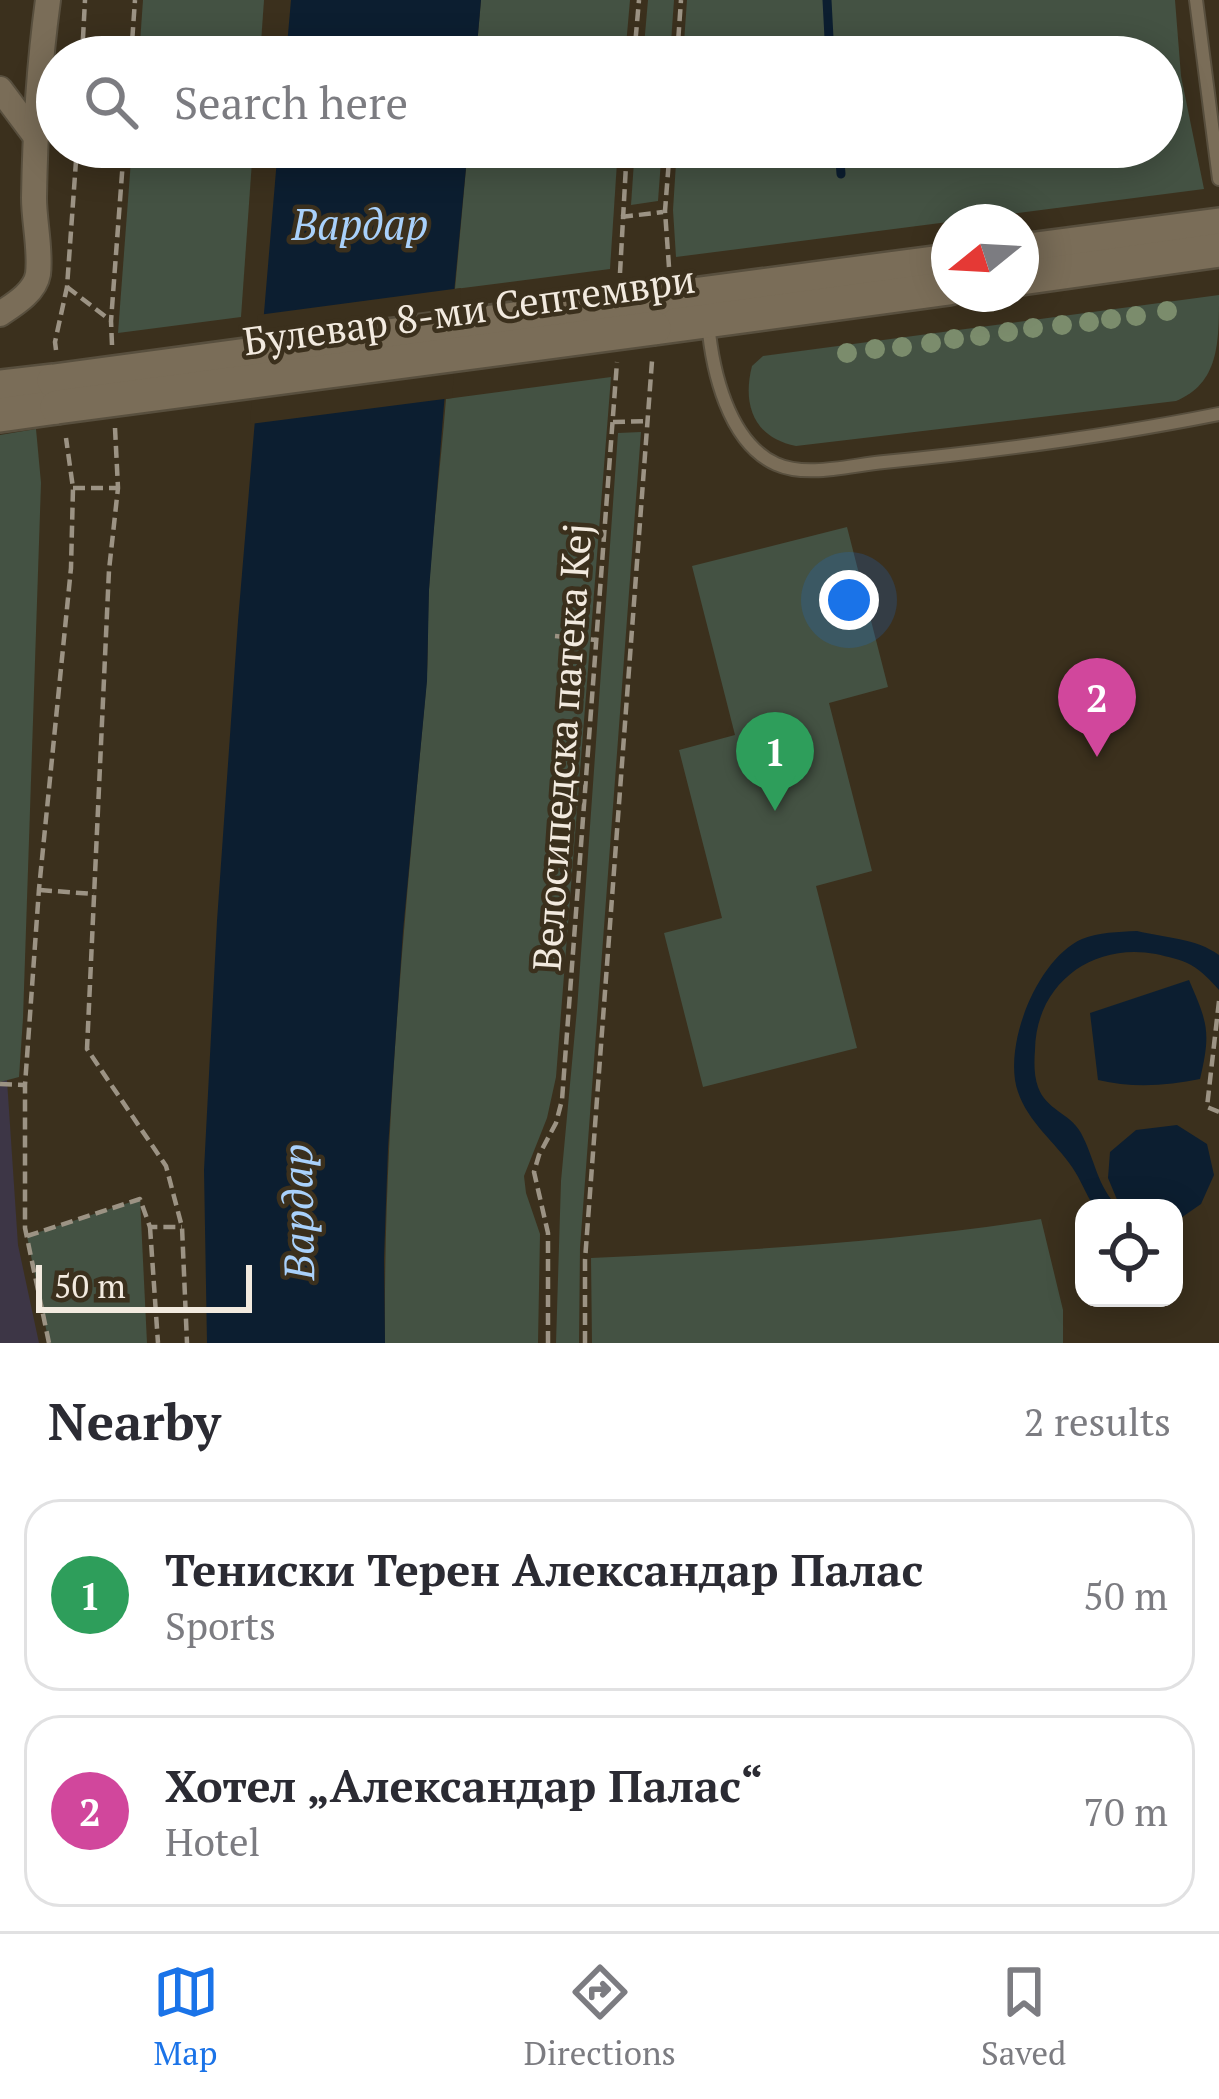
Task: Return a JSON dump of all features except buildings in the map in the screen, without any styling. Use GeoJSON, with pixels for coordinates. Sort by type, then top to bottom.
{"type":"FeatureCollection","features":[{"type":"Feature","properties":{"kind":"street"},"geometry":{"type":"LineString","coordinates":[[45,36],[48,0]]}},
{"type":"Feature","properties":{"kind":"street"},"geometry":{"type":"LineString","coordinates":[[0,89],[36,137],[38,278],[22,300],[0,314]]}},
{"type":"Feature","properties":{"kind":"street"},"geometry":{"type":"LineString","coordinates":[[1039,274],[1219,225]]}},
{"type":"Feature","properties":{"kind":"street"},"geometry":{"type":"LineString","coordinates":[[1039,251],[1219,250]]}},
{"type":"Feature","properties":{"kind":"street","name":"Булевар 8-ми Септември"},"geometry":{"type":"LineString","coordinates":[[654,328],[931,265]]}},
{"type":"Feature","properties":{"kind":"street","name":"Булевар 8-ми Септември"},"geometry":{"type":"LineString","coordinates":[[0,387],[56,394],[654,328],[931,290]]}},
{"type":"Feature","properties":{"kind":"street","name":"Булевар 8-ми Септември"},"geometry":{"type":"LineString","coordinates":[[0,415],[56,394]]}},
{"type":"Feature","properties":{"kind":"lane"},"geometry":{"type":"LineString","coordinates":[[1196,0],[1212,69],[1219,179]]}},
{"type":"Feature","properties":{"kind":"lane"},"geometry":{"type":"LineString","coordinates":[[707,321],[710,349],[736,428],[761,455],[802,470],[978,451],[1219,415]]}},
{"type":"Feature","properties":{"kind":"path"},"geometry":{"type":"LineString","coordinates":[[83,36],[85,0]]}},
{"type":"Feature","properties":{"kind":"path"},"geometry":{"type":"LineString","coordinates":[[132,36],[135,0]]}},
{"type":"Feature","properties":{"kind":"path"},"geometry":{"type":"LineString","coordinates":[[636,36],[639,0]]}},
{"type":"Feature","properties":{"kind":"path"},"geometry":{"type":"LineString","coordinates":[[678,36],[681,0]]}},
{"type":"Feature","properties":{"kind":"path"},"geometry":{"type":"LineString","coordinates":[[55,342],[67,287],[76,168]]}},
{"type":"Feature","properties":{"kind":"path"},"geometry":{"type":"LineString","coordinates":[[620,278],[625,168]]}},
{"type":"Feature","properties":{"kind":"path"},"geometry":{"type":"LineString","coordinates":[[668,168],[665,211],[669,260]]}},
{"type":"Feature","properties":{"kind":"path"},"geometry":{"type":"LineString","coordinates":[[621,217],[665,211]]}},
{"type":"Feature","properties":{"kind":"path"},"geometry":{"type":"LineString","coordinates":[[67,287],[111,321]]}},
{"type":"Feature","properties":{"kind":"path"},"geometry":{"type":"LineString","coordinates":[[585,1343],[585,1260],[654,328]]}},
{"type":"Feature","properties":{"kind":"path","name":"Велосипедска патека Кеј"},"geometry":{"type":"LineString","coordinates":[[548,1343],[548,1233],[534,1172],[562,1100],[617,360]]}},
{"type":"Feature","properties":{"kind":"path"},"geometry":{"type":"LineString","coordinates":[[613,422],[647,422]]}},
{"type":"Feature","properties":{"kind":"path"},"geometry":{"type":"LineString","coordinates":[[49,1343],[25,1228],[25,1085],[71,568],[73,488],[68,450]]}},
{"type":"Feature","properties":{"kind":"path"},"geometry":{"type":"LineString","coordinates":[[73,488],[118,488]]}},
{"type":"Feature","properties":{"kind":"path"},"geometry":{"type":"LineString","coordinates":[[110,570],[87,1048],[166,1166],[182,1227],[187,1343]]}},
{"type":"Feature","properties":{"kind":"path"},"geometry":{"type":"LineString","coordinates":[[555,636],[597,640]]}},
{"type":"Feature","properties":{"kind":"path"},"geometry":{"type":"LineString","coordinates":[[39,890],[94,894]]}},
{"type":"Feature","properties":{"kind":"path"},"geometry":{"type":"LineString","coordinates":[[1218,1003],[1207,1107],[1219,1112]]}},
{"type":"Feature","properties":{"kind":"path"},"geometry":{"type":"LineString","coordinates":[[0,1084],[25,1085]]}},
{"type":"Feature","properties":{"kind":"path"},"geometry":{"type":"LineString","coordinates":[[27,1236],[140,1199],[150,1227],[158,1343]]}},
{"type":"Feature","properties":{"kind":"path"},"geometry":{"type":"LineString","coordinates":[[150,1227],[182,1227]]}},
{"type":"Feature","properties":{"kind":"shaded area"},"geometry":{"type":"Polygon","coordinates":[[[7,1080],[18,1245],[39,1343],[0,1343],[0,1082],[7,1080]]]}},
{"type":"Feature","properties":{"kind":"green space"},"geometry":{"type":"Polygon","coordinates":[[[143,0],[264,0],[261,36],[140,36],[143,0]]]}},
{"type":"Feature","properties":{"kind":"green space"},"geometry":{"type":"Polygon","coordinates":[[[481,0],[630,0],[627,36],[478,36],[481,0]]]}},
{"type":"Feature","properties":{"kind":"green space"},"geometry":{"type":"Polygon","coordinates":[[[648,0],[674,0],[671,36],[645,36],[648,0]]]}},
{"type":"Feature","properties":{"kind":"green space"},"geometry":{"type":"Polygon","coordinates":[[[687,0],[1175,0],[1178,36],[684,36],[687,0]]]}},
{"type":"Feature","properties":{"kind":"green space"},"geometry":{"type":"Polygon","coordinates":[[[1183,86],[1204,189],[1039,210],[1039,204],[931,204],[931,224],[676,257],[676,168],[1183,168],[1183,86]]]}},
{"type":"Feature","properties":{"kind":"green space"},"geometry":{"type":"Polygon","coordinates":[[[130,168],[252,168],[241,317],[118,333],[130,168]]]}},
{"type":"Feature","properties":{"kind":"green space"},"geometry":{"type":"Polygon","coordinates":[[[466,168],[617,168],[610,269],[455,289],[466,168]]]}},
{"type":"Feature","properties":{"kind":"green space"},"geometry":{"type":"Polygon","coordinates":[[[634,168],[660,168],[658,201],[631,205],[634,168]]]}},
{"type":"Feature","properties":{"kind":"green space"},"geometry":{"type":"Polygon","coordinates":[[[1219,295],[1217,345],[1209,372],[1201,384],[1176,401],[796,446],[770,436],[750,406],[752,366],[763,356],[1219,295]]]}},
{"type":"Feature","properties":{"kind":"green space"},"geometry":{"type":"Polygon","coordinates":[[[611,377],[556,1077],[547,1118],[524,1176],[540,1234],[538,1343],[385,1343],[392,1097],[446,399],[611,377]]]}},
{"type":"Feature","properties":{"kind":"green space"},"geometry":{"type":"Polygon","coordinates":[[[36,429],[41,483],[23,1018],[19,1077],[0,1082],[0,435],[36,429]]]}},
{"type":"Feature","properties":{"kind":"green space"},"geometry":{"type":"Polygon","coordinates":[[[641,432],[580,1248],[579,1343],[556,1343],[561,1181],[618,433],[641,432]]]}},
{"type":"Feature","properties":{"kind":"green space"},"geometry":{"type":"Polygon","coordinates":[[[847,527],[888,687],[829,703],[872,871],[816,886],[857,1048],[703,1087],[664,933],[722,918],[679,750],[735,735],[692,566],[847,527]]]}},
{"type":"Feature","properties":{"kind":"green space"},"geometry":{"type":"Polygon","coordinates":[[[140,1199],[147,1343],[49,1343],[27,1236],[140,1199]]]}},
{"type":"Feature","properties":{"kind":"green space"},"geometry":{"type":"Polygon","coordinates":[[[1041,1219],[1063,1310],[1063,1343],[592,1343],[591,1258],[817,1244],[1041,1219]]]}},
{"type":"Feature","properties":{"kind":"water"},"geometry":{"type":"Polygon","coordinates":[[[291,0],[481,0],[478,36],[288,36],[291,0]]]}},
{"type":"Feature","properties":{"kind":"water","name":"Вардар"},"geometry":{"type":"Polygon","coordinates":[[[276,168],[466,168],[388,1148],[385,1343],[207,1343],[204,1170],[238,621],[276,168]]]}},
{"type":"Feature","properties":{"kind":"water"},"geometry":{"type":"Polygon","coordinates":[[[1137,931],[1210,949],[1219,955],[1219,990],[1187,963],[1132,952],[1090,962],[1057,987],[1045,1005],[1035,1050],[1037,1083],[1047,1101],[1081,1133],[1111,1199],[1090,1199],[1072,1167],[1022,1103],[1014,1073],[1015,1052],[1027,1006],[1051,965],[1082,939],[1137,931]]]}},
{"type":"Feature","properties":{"kind":"water"},"geometry":{"type":"Polygon","coordinates":[[[1189,980],[1206,1028],[1200,1079],[1149,1085],[1098,1080],[1090,1013],[1189,980]]]}},
{"type":"Feature","properties":{"kind":"water"},"geometry":{"type":"Polygon","coordinates":[[[1177,1125],[1207,1144],[1214,1175],[1201,1204],[1183,1217],[1183,1199],[1117,1199],[1108,1178],[1110,1152],[1136,1130],[1177,1125]]]}},
{"type":"Feature","properties":{"kind":"pier"},"geometry":{"type":"Polygon","coordinates":[[[461,288],[452,398],[250,424],[258,315],[461,288]]]}},
{"type":"Feature","properties":{"kind":"waterway"},"geometry":{"type":"LineString","coordinates":[[827,0],[829,36]]}},
{"type":"Feature","properties":{"kind":"waterway"},"geometry":{"type":"LineString","coordinates":[[841,168],[841,174]]}},
{"type":"Feature","properties":{"kind":"place","name":"Хотел „Александар Палас“"},"geometry":{"type":"Point","coordinates":[1097,757]}},
{"type":"Feature","properties":{"kind":"place","name":"Тениски Терен Александар Палас"},"geometry":{"type":"Point","coordinates":[775,811]}}]}
